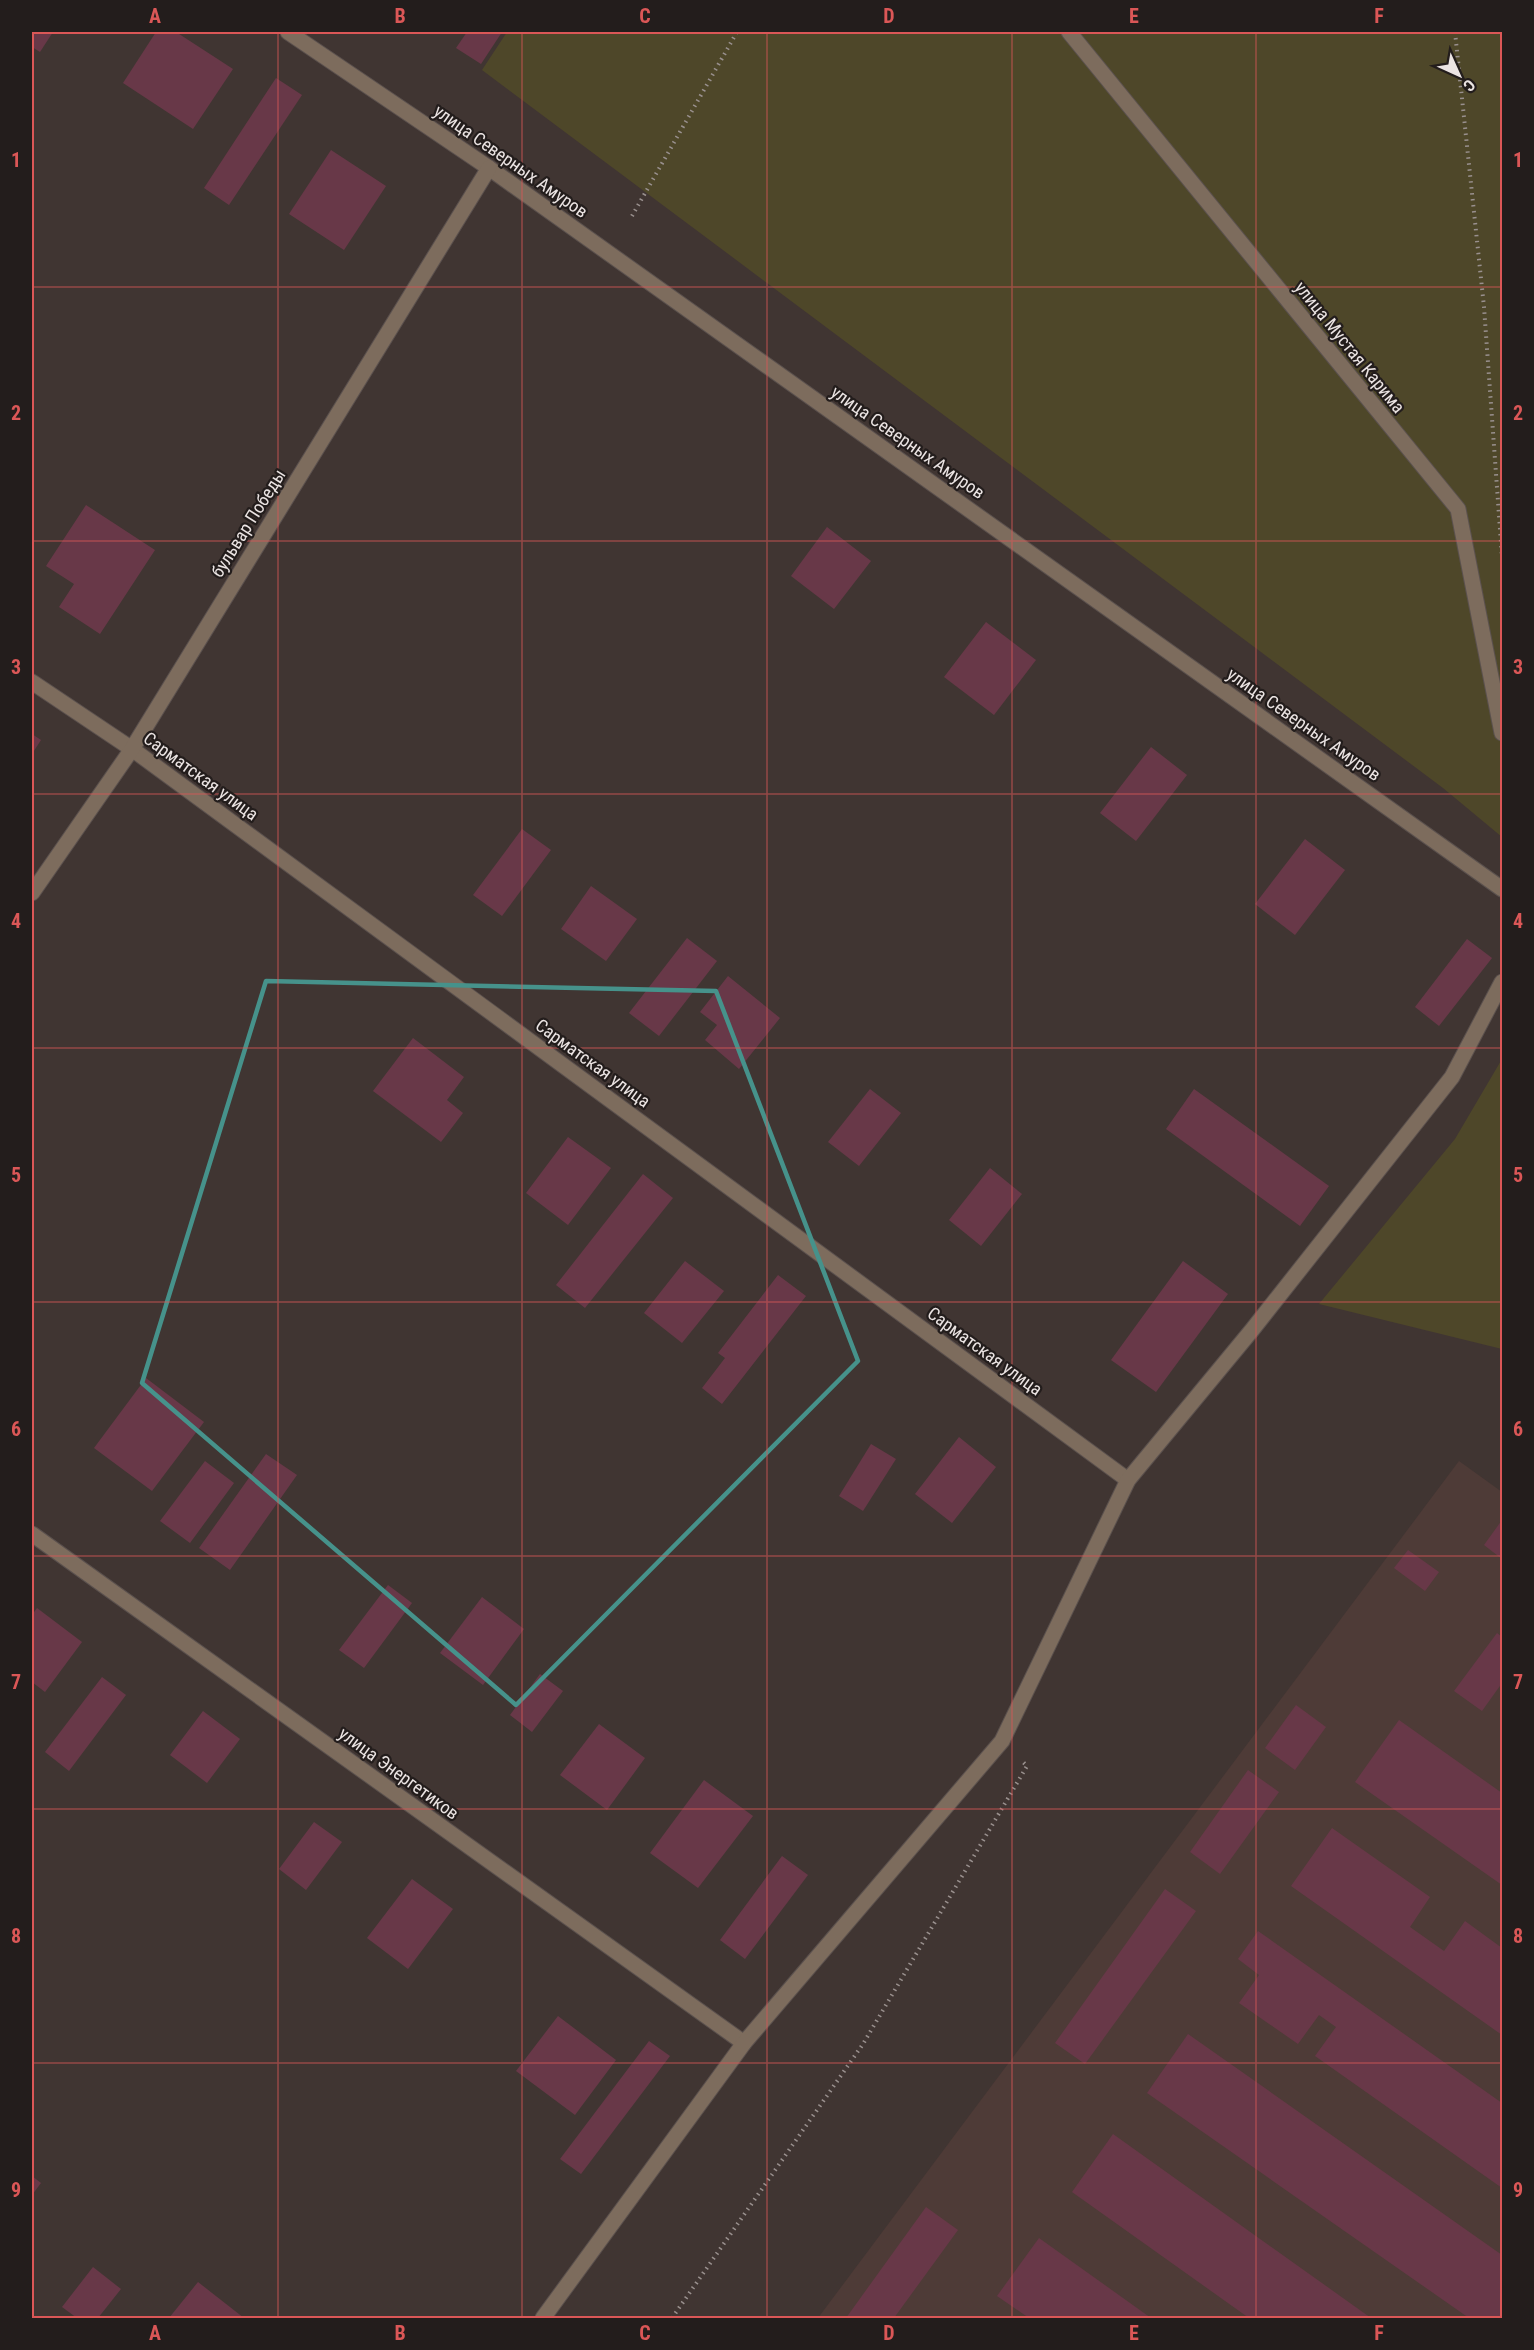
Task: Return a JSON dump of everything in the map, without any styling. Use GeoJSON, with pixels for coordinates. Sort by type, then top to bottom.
{"type":"FeatureCollection","features":[{"type":"Feature","properties":{"kind":"street","name":"улица Северных Амуров"},"geometry":{"type":"LineString","coordinates":[[288,32],[489,168],[1503,889]]}},
{"type":"Feature","properties":{"kind":"street","name":"улица Мустая Карима"},"geometry":{"type":"LineString","coordinates":[[1069,32],[1458,510],[1503,733]]}},
{"type":"Feature","properties":{"kind":"street","name":"бульвар Победы"},"geometry":{"type":"LineString","coordinates":[[32,893],[132,749],[489,168]]}},
{"type":"Feature","properties":{"kind":"street","name":"Сарматская улица"},"geometry":{"type":"LineString","coordinates":[[32,682],[132,749],[1128,1480]]}},
{"type":"Feature","properties":{"kind":"street"},"geometry":{"type":"LineString","coordinates":[[543,2319],[744,2043],[1002,1741],[1128,1480],[1252,1330],[1452,1077],[1503,982]]}},
{"type":"Feature","properties":{"kind":"street","name":"улица Энергетиков"},"geometry":{"type":"LineString","coordinates":[[32,1534],[744,2043]]}},
{"type":"Feature","properties":{"kind":"path"},"geometry":{"type":"LineString","coordinates":[[632,216],[737,32]]}},
{"type":"Feature","properties":{"kind":"path"},"geometry":{"type":"LineString","coordinates":[[1455,32],[1484,307],[1503,557]]}},
{"type":"Feature","properties":{"kind":"path"},"geometry":{"type":"LineString","coordinates":[[672,2319],[862,2044],[1027,1766],[1002,1741]]}},
{"type":"Feature","properties":{"kind":"highlighted area"},"geometry":{"type":"Polygon","coordinates":[[[266,981],[716,991],[858,1361],[516,1705],[142,1383],[266,981]]]}},
{"type":"Feature","properties":{"kind":"shaded area"},"geometry":{"type":"Polygon","coordinates":[[[507,32],[1502,32],[1502,837],[1443,788],[482,70],[507,32]]]}},
{"type":"Feature","properties":{"kind":"shaded area"},"geometry":{"type":"Polygon","coordinates":[[[1502,1059],[1502,1349],[1319,1304],[1455,1139],[1502,1059]]]}},
{"type":"Feature","properties":{"kind":"shaded area"},"geometry":{"type":"Polygon","coordinates":[[[1459,1461],[1502,1492],[1502,2318],[818,2318],[1459,1461]]]}},
{"type":"Feature","properties":{"kind":"building"},"geometry":{"type":"Polygon","coordinates":[[[32,32],[53,32],[40,52],[32,47],[32,32]]]}},
{"type":"Feature","properties":{"kind":"building"},"geometry":{"type":"Polygon","coordinates":[[[156,32],[176,32],[233,69],[193,129],[123,83],[156,32]]]}},
{"type":"Feature","properties":{"kind":"building"},"geometry":{"type":"Polygon","coordinates":[[[467,32],[502,32],[481,64],[456,48],[467,32]]]}},
{"type":"Feature","properties":{"kind":"building"},"geometry":{"type":"Polygon","coordinates":[[[276,78],[302,95],[229,205],[204,188],[276,78]]]}},
{"type":"Feature","properties":{"kind":"building"},"geometry":{"type":"Polygon","coordinates":[[[331,150],[386,186],[344,250],[289,214],[331,150]]]}},
{"type":"Feature","properties":{"kind":"building"},"geometry":{"type":"Polygon","coordinates":[[[86,505],[155,550],[100,634],[59,607],[74,584],[46,566],[86,505]]]}},
{"type":"Feature","properties":{"kind":"building"},"geometry":{"type":"Polygon","coordinates":[[[827,527],[871,561],[834,609],[791,576],[827,527]]]}},
{"type":"Feature","properties":{"kind":"building"},"geometry":{"type":"Polygon","coordinates":[[[986,622],[1036,660],[994,715],[944,677],[986,622]]]}},
{"type":"Feature","properties":{"kind":"building"},"geometry":{"type":"Polygon","coordinates":[[[32,734],[41,740],[32,754],[32,734]]]}},
{"type":"Feature","properties":{"kind":"building"},"geometry":{"type":"Polygon","coordinates":[[[1151,747],[1187,775],[1136,841],[1100,813],[1151,747]]]}},
{"type":"Feature","properties":{"kind":"building"},"geometry":{"type":"Polygon","coordinates":[[[522,829],[551,850],[502,916],[473,895],[522,829]]]}},
{"type":"Feature","properties":{"kind":"building"},"geometry":{"type":"Polygon","coordinates":[[[1305,839],[1345,870],[1295,935],[1255,904],[1305,839]]]}},
{"type":"Feature","properties":{"kind":"building"},"geometry":{"type":"Polygon","coordinates":[[[591,886],[637,919],[606,961],[561,929],[591,886]]]}},
{"type":"Feature","properties":{"kind":"building"},"geometry":{"type":"Polygon","coordinates":[[[687,938],[717,961],[659,1036],[629,1013],[687,938]]]}},
{"type":"Feature","properties":{"kind":"building"},"geometry":{"type":"Polygon","coordinates":[[[1467,939],[1492,958],[1439,1026],[1415,1007],[1467,939]]]}},
{"type":"Feature","properties":{"kind":"building"},"geometry":{"type":"Polygon","coordinates":[[[728,976],[780,1018],[739,1069],[705,1040],[717,1025],[700,1012],[728,976]]]}},
{"type":"Feature","properties":{"kind":"building"},"geometry":{"type":"Polygon","coordinates":[[[413,1038],[464,1077],[447,1100],[463,1113],[441,1142],[373,1091],[413,1038]]]}},
{"type":"Feature","properties":{"kind":"building"},"geometry":{"type":"Polygon","coordinates":[[[870,1089],[901,1113],[859,1166],[828,1142],[870,1089]]]}},
{"type":"Feature","properties":{"kind":"building"},"geometry":{"type":"Polygon","coordinates":[[[1194,1089],[1329,1186],[1300,1226],[1166,1129],[1194,1089]]]}},
{"type":"Feature","properties":{"kind":"building"},"geometry":{"type":"Polygon","coordinates":[[[568,1137],[611,1168],[568,1225],[526,1193],[568,1137]]]}},
{"type":"Feature","properties":{"kind":"building"},"geometry":{"type":"Polygon","coordinates":[[[990,1168],[1022,1194],[981,1246],[949,1220],[990,1168]]]}},
{"type":"Feature","properties":{"kind":"building"},"geometry":{"type":"Polygon","coordinates":[[[643,1174],[673,1198],[585,1308],[556,1285],[643,1174]]]}},
{"type":"Feature","properties":{"kind":"building"},"geometry":{"type":"Polygon","coordinates":[[[685,1261],[724,1291],[682,1343],[644,1313],[685,1261]]]}},
{"type":"Feature","properties":{"kind":"building"},"geometry":{"type":"Polygon","coordinates":[[[1183,1261],[1228,1294],[1156,1392],[1111,1360],[1183,1261]]]}},
{"type":"Feature","properties":{"kind":"building"},"geometry":{"type":"Polygon","coordinates":[[[778,1275],[806,1296],[722,1404],[702,1388],[725,1358],[718,1353],[778,1275]]]}},
{"type":"Feature","properties":{"kind":"building"},"geometry":{"type":"Polygon","coordinates":[[[146,1378],[204,1422],[152,1491],[94,1448],[146,1378]]]}},
{"type":"Feature","properties":{"kind":"building"},"geometry":{"type":"Polygon","coordinates":[[[959,1437],[996,1467],[952,1523],[915,1494],[959,1437]]]}},
{"type":"Feature","properties":{"kind":"building"},"geometry":{"type":"Polygon","coordinates":[[[871,1444],[896,1459],[863,1511],[839,1496],[871,1444]]]}},
{"type":"Feature","properties":{"kind":"building"},"geometry":{"type":"Polygon","coordinates":[[[266,1454],[297,1475],[230,1570],[199,1548],[266,1454]]]}},
{"type":"Feature","properties":{"kind":"building"},"geometry":{"type":"Polygon","coordinates":[[[205,1461],[234,1483],[190,1543],[160,1521],[205,1461]]]}},
{"type":"Feature","properties":{"kind":"building"},"geometry":{"type":"Polygon","coordinates":[[[1502,1520],[1502,1559],[1484,1545],[1502,1520]]]}},
{"type":"Feature","properties":{"kind":"building"},"geometry":{"type":"Polygon","coordinates":[[[1408,1550],[1439,1572],[1425,1591],[1394,1568],[1408,1550]]]}},
{"type":"Feature","properties":{"kind":"building"},"geometry":{"type":"Polygon","coordinates":[[[388,1585],[412,1603],[364,1668],[339,1650],[388,1585]]]}},
{"type":"Feature","properties":{"kind":"building"},"geometry":{"type":"Polygon","coordinates":[[[482,1597],[524,1629],[483,1685],[440,1653],[482,1597]]]}},
{"type":"Feature","properties":{"kind":"building"},"geometry":{"type":"Polygon","coordinates":[[[37,1608],[82,1642],[45,1692],[32,1682],[32,1615],[37,1608]]]}},
{"type":"Feature","properties":{"kind":"building"},"geometry":{"type":"Polygon","coordinates":[[[1497,1633],[1502,1637],[1502,1683],[1482,1711],[1454,1691],[1497,1633]]]}},
{"type":"Feature","properties":{"kind":"building"},"geometry":{"type":"Polygon","coordinates":[[[540,1674],[563,1691],[532,1732],[510,1715],[540,1674]]]}},
{"type":"Feature","properties":{"kind":"building"},"geometry":{"type":"Polygon","coordinates":[[[102,1677],[126,1695],[69,1771],[45,1752],[102,1677]]]}},
{"type":"Feature","properties":{"kind":"building"},"geometry":{"type":"Polygon","coordinates":[[[1296,1705],[1326,1727],[1295,1770],[1265,1748],[1296,1705]]]}},
{"type":"Feature","properties":{"kind":"building"},"geometry":{"type":"Polygon","coordinates":[[[203,1711],[240,1739],[207,1783],[170,1755],[203,1711]]]}},
{"type":"Feature","properties":{"kind":"building"},"geometry":{"type":"Polygon","coordinates":[[[1399,1720],[1502,1793],[1502,1885],[1355,1782],[1399,1720]]]}},
{"type":"Feature","properties":{"kind":"building"},"geometry":{"type":"Polygon","coordinates":[[[599,1724],[645,1758],[607,1810],[560,1775],[599,1724]]]}},
{"type":"Feature","properties":{"kind":"building"},"geometry":{"type":"Polygon","coordinates":[[[1248,1770],[1279,1792],[1220,1874],[1190,1852],[1248,1770]]]}},
{"type":"Feature","properties":{"kind":"building"},"geometry":{"type":"Polygon","coordinates":[[[704,1780],[753,1816],[698,1888],[650,1853],[704,1780]]]}},
{"type":"Feature","properties":{"kind":"building"},"geometry":{"type":"Polygon","coordinates":[[[314,1822],[342,1842],[306,1890],[279,1869],[314,1822]]]}},
{"type":"Feature","properties":{"kind":"building"},"geometry":{"type":"Polygon","coordinates":[[[1332,1828],[1430,1897],[1410,1927],[1444,1951],[1465,1921],[1502,1948],[1502,2035],[1291,1886],[1332,1828]]]}},
{"type":"Feature","properties":{"kind":"building"},"geometry":{"type":"Polygon","coordinates":[[[782,1856],[808,1875],[745,1959],[720,1940],[782,1856]]]}},
{"type":"Feature","properties":{"kind":"building"},"geometry":{"type":"Polygon","coordinates":[[[412,1879],[453,1909],[408,1969],[367,1938],[412,1879]]]}},
{"type":"Feature","properties":{"kind":"building"},"geometry":{"type":"Polygon","coordinates":[[[1165,1889],[1196,1911],[1085,2064],[1055,2043],[1165,1889]]]}},
{"type":"Feature","properties":{"kind":"building"},"geometry":{"type":"Polygon","coordinates":[[[1258,1931],[1502,2103],[1502,2188],[1315,2056],[1336,2027],[1319,2015],[1298,2044],[1239,2003],[1259,1975],[1238,1959],[1258,1931]]]}},
{"type":"Feature","properties":{"kind":"building"},"geometry":{"type":"Polygon","coordinates":[[[558,2016],[616,2060],[575,2115],[516,2071],[558,2016]]]}},
{"type":"Feature","properties":{"kind":"building"},"geometry":{"type":"Polygon","coordinates":[[[1188,2034],[1502,2255],[1502,2318],[1469,2318],[1147,2093],[1188,2034]]]}},
{"type":"Feature","properties":{"kind":"building"},"geometry":{"type":"Polygon","coordinates":[[[649,2041],[670,2056],[581,2174],[560,2159],[649,2041]]]}},
{"type":"Feature","properties":{"kind":"building"},"geometry":{"type":"Polygon","coordinates":[[[1113,2134],[1371,2318],[1249,2318],[1072,2192],[1113,2134]]]}},
{"type":"Feature","properties":{"kind":"building"},"geometry":{"type":"Polygon","coordinates":[[[32,2176],[41,2183],[32,2195],[32,2176]]]}},
{"type":"Feature","properties":{"kind":"building"},"geometry":{"type":"Polygon","coordinates":[[[926,2207],[958,2230],[894,2318],[846,2318],[926,2207]]]}},
{"type":"Feature","properties":{"kind":"building"},"geometry":{"type":"Polygon","coordinates":[[[1039,2238],[1151,2318],[1029,2318],[997,2296],[1039,2238]]]}},
{"type":"Feature","properties":{"kind":"building"},"geometry":{"type":"Polygon","coordinates":[[[93,2267],[121,2289],[98,2318],[77,2318],[62,2307],[93,2267]]]}},
{"type":"Feature","properties":{"kind":"building"},"geometry":{"type":"Polygon","coordinates":[[[198,2282],[244,2318],[169,2318],[198,2282]]]}}]}
